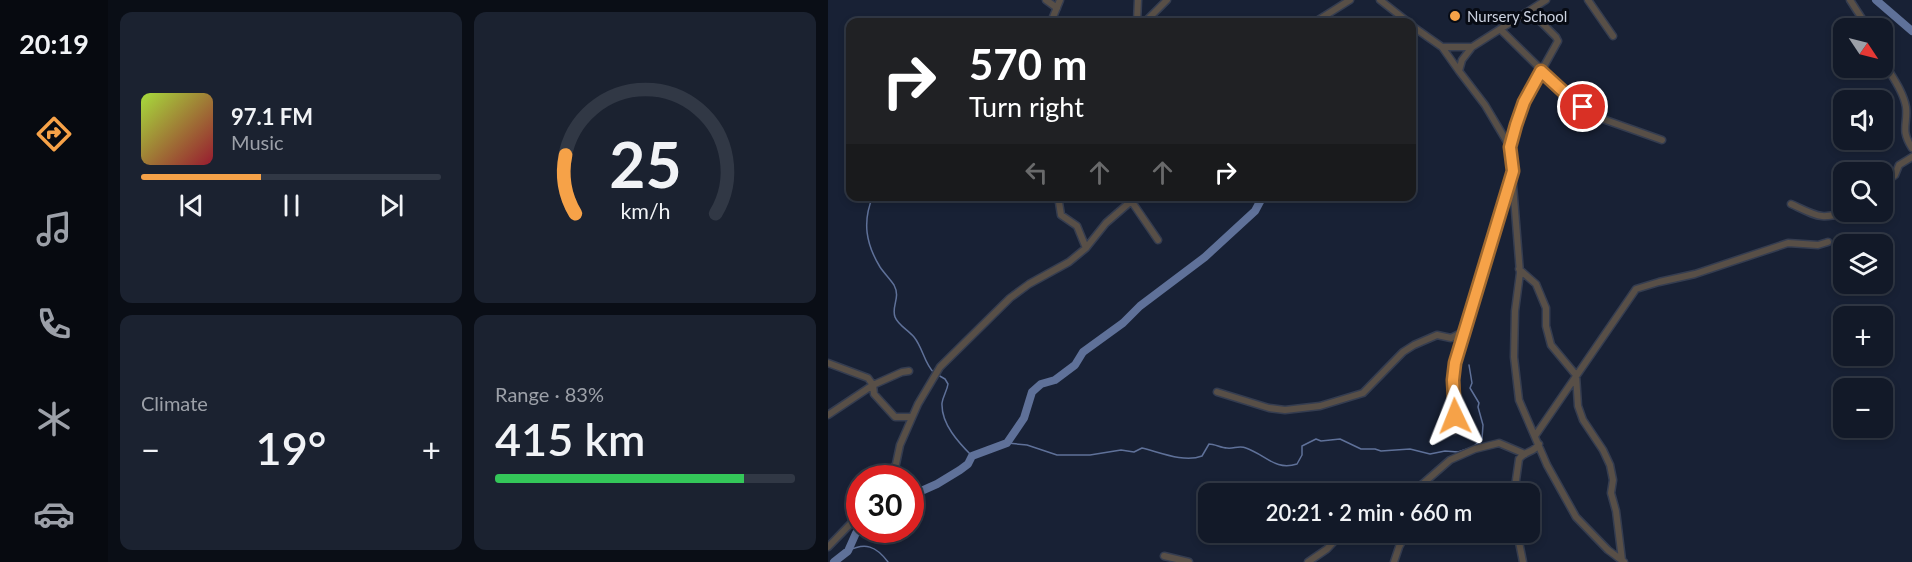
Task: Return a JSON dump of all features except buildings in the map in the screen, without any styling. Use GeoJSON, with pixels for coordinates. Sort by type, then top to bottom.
{"type":"FeatureCollection","features":[{"type":"Feature","properties":{"kind":"street"},"geometry":{"type":"LineString","coordinates":[[1046,0],[1058,8]]}},
{"type":"Feature","properties":{"kind":"street"},"geometry":{"type":"LineString","coordinates":[[1053,18],[1060,0]]}},
{"type":"Feature","properties":{"kind":"street"},"geometry":{"type":"LineString","coordinates":[[1137,18],[1138,0]]}},
{"type":"Feature","properties":{"kind":"street"},"geometry":{"type":"LineString","coordinates":[[1149,18],[1167,0]]}},
{"type":"Feature","properties":{"kind":"street"},"geometry":{"type":"LineString","coordinates":[[1321,18],[1350,0]]}},
{"type":"Feature","properties":{"kind":"street"},"geometry":{"type":"LineString","coordinates":[[1380,0],[1403,18]]}},
{"type":"Feature","properties":{"kind":"street"},"geometry":{"type":"LineString","coordinates":[[1459,71],[1462,60],[1472,47],[1546,0]]}},
{"type":"Feature","properties":{"kind":"street"},"geometry":{"type":"LineString","coordinates":[[1588,0],[1612,36]]}},
{"type":"Feature","properties":{"kind":"street"},"geometry":{"type":"LineString","coordinates":[[1851,0],[1862,18]]}},
{"type":"Feature","properties":{"kind":"street"},"geometry":{"type":"LineString","coordinates":[[1510,147],[1524,102],[1558,39],[1530,11]]}},
{"type":"Feature","properties":{"kind":"street"},"geometry":{"type":"LineString","coordinates":[[1416,29],[1442,47],[1485,105],[1510,147],[1519,269],[1514,357],[1519,400],[1556,482],[1576,517],[1608,550],[1623,561]]}},
{"type":"Feature","properties":{"kind":"street"},"geometry":{"type":"LineString","coordinates":[[1501,30],[1566,94],[1597,117],[1662,140]]}},
{"type":"Feature","properties":{"kind":"street"},"geometry":{"type":"LineString","coordinates":[[1442,47],[1472,47]]}},
{"type":"Feature","properties":{"kind":"street"},"geometry":{"type":"LineString","coordinates":[[1892,78],[1906,106],[1904,128],[1907,141],[1912,148]]}},
{"type":"Feature","properties":{"kind":"street"},"geometry":{"type":"LineString","coordinates":[[1893,177],[1899,165],[1912,157]]}},
{"type":"Feature","properties":{"kind":"street"},"geometry":{"type":"LineString","coordinates":[[1455,431],[1453,380],[1455,363],[1513,171]]}},
{"type":"Feature","properties":{"kind":"street"},"geometry":{"type":"LineString","coordinates":[[1059,201],[1061,215],[1077,226],[1086,248]]}},
{"type":"Feature","properties":{"kind":"street"},"geometry":{"type":"LineString","coordinates":[[895,465],[900,445],[912,417],[940,367],[1010,298],[1029,284],[1069,262],[1086,248],[1106,223],[1132,202],[1158,240]]}},
{"type":"Feature","properties":{"kind":"street"},"geometry":{"type":"LineString","coordinates":[[1791,204],[1820,217],[1833,217]]}},
{"type":"Feature","properties":{"kind":"street"},"geometry":{"type":"LineString","coordinates":[[1535,435],[1636,289],[1695,274],[1788,243],[1818,245],[1828,242]]}},
{"type":"Feature","properties":{"kind":"street"},"geometry":{"type":"LineString","coordinates":[[1519,269],[1536,284],[1546,308],[1546,326],[1551,345],[1576,375],[1578,406],[1583,420],[1603,450],[1613,474],[1611,494],[1616,511],[1623,561]]}},
{"type":"Feature","properties":{"kind":"street"},"geometry":{"type":"LineString","coordinates":[[1217,392],[1269,408],[1285,410],[1320,406],[1363,393],[1403,352],[1414,345],[1437,335],[1451,338],[1465,331]]}},
{"type":"Feature","properties":{"kind":"street"},"geometry":{"type":"LineString","coordinates":[[828,363],[868,378],[873,385],[874,394],[895,417],[912,417]]}},
{"type":"Feature","properties":{"kind":"street"},"geometry":{"type":"LineString","coordinates":[[828,415],[873,385],[909,371]]}},
{"type":"Feature","properties":{"kind":"street"},"geometry":{"type":"LineString","coordinates":[[1425,483],[1457,455],[1488,445],[1505,444],[1526,454]]}},
{"type":"Feature","properties":{"kind":"street"},"geometry":{"type":"LineString","coordinates":[[1515,483],[1521,456],[1533,451],[1539,444]]}},
{"type":"Feature","properties":{"kind":"street"},"geometry":{"type":"LineString","coordinates":[[828,547],[846,528]]}},
{"type":"Feature","properties":{"kind":"street"},"geometry":{"type":"LineString","coordinates":[[1308,562],[1333,543]]}},
{"type":"Feature","properties":{"kind":"street"},"geometry":{"type":"LineString","coordinates":[[1394,562],[1401,543]]}},
{"type":"Feature","properties":{"kind":"street"},"geometry":{"type":"LineString","coordinates":[[1519,543],[1523,562]]}},
{"type":"Feature","properties":{"kind":"street"},"geometry":{"type":"LineString","coordinates":[[1164,556],[1189,562]]}},
{"type":"Feature","properties":{"kind":"waterway"},"geometry":{"type":"LineString","coordinates":[[1876,0],[1912,31]]}},
{"type":"Feature","properties":{"kind":"waterway"},"geometry":{"type":"LineString","coordinates":[[872,201],[867,215],[867,233],[871,250],[896,290],[894,309],[896,320],[914,337],[934,373]]}},
{"type":"Feature","properties":{"kind":"waterway"},"geometry":{"type":"LineString","coordinates":[[924,490],[960,470],[968,464],[972,456],[1007,443],[1024,418],[1032,392],[1041,384],[1055,380],[1075,365],[1083,352],[1205,257],[1255,211],[1260,201]]}},
{"type":"Feature","properties":{"kind":"waterway"},"geometry":{"type":"LineString","coordinates":[[1469,365],[1472,383],[1470,388],[1479,403],[1483,425],[1482,439],[1474,446]]}},
{"type":"Feature","properties":{"kind":"waterway"},"geometry":{"type":"LineString","coordinates":[[938,375],[948,384],[942,403],[944,418],[957,439],[972,456]]}},
{"type":"Feature","properties":{"kind":"waterway"},"geometry":{"type":"LineString","coordinates":[[1007,443],[1027,445],[1057,455],[1090,455],[1121,450],[1134,452],[1142,448],[1187,458],[1202,456],[1211,444],[1225,448],[1243,447],[1276,464],[1289,466],[1297,464],[1302,455],[1302,446],[1316,439],[1321,441],[1340,439],[1361,449],[1381,451],[1410,449],[1430,454],[1445,451],[1458,452],[1470,448]]}},
{"type":"Feature","properties":{"kind":"waterway"},"geometry":{"type":"LineString","coordinates":[[834,562],[848,551],[852,543]]}},
{"type":"Feature","properties":{"kind":"waterway"},"geometry":{"type":"LineString","coordinates":[[848,551],[854,548],[870,547],[879,552],[888,562]]}},
{"type":"Feature","properties":{"kind":"place","name":"Nursery School"},"geometry":{"type":"Point","coordinates":[1455,16]}},
{"type":"Feature","properties":{"kind":"route"},"geometry":{"type":"LineString","coordinates":[[1455,416],[1453,380],[1455,363],[1513,171],[1510,147],[1524,102],[1541,71],[1583,107]]}}]}
